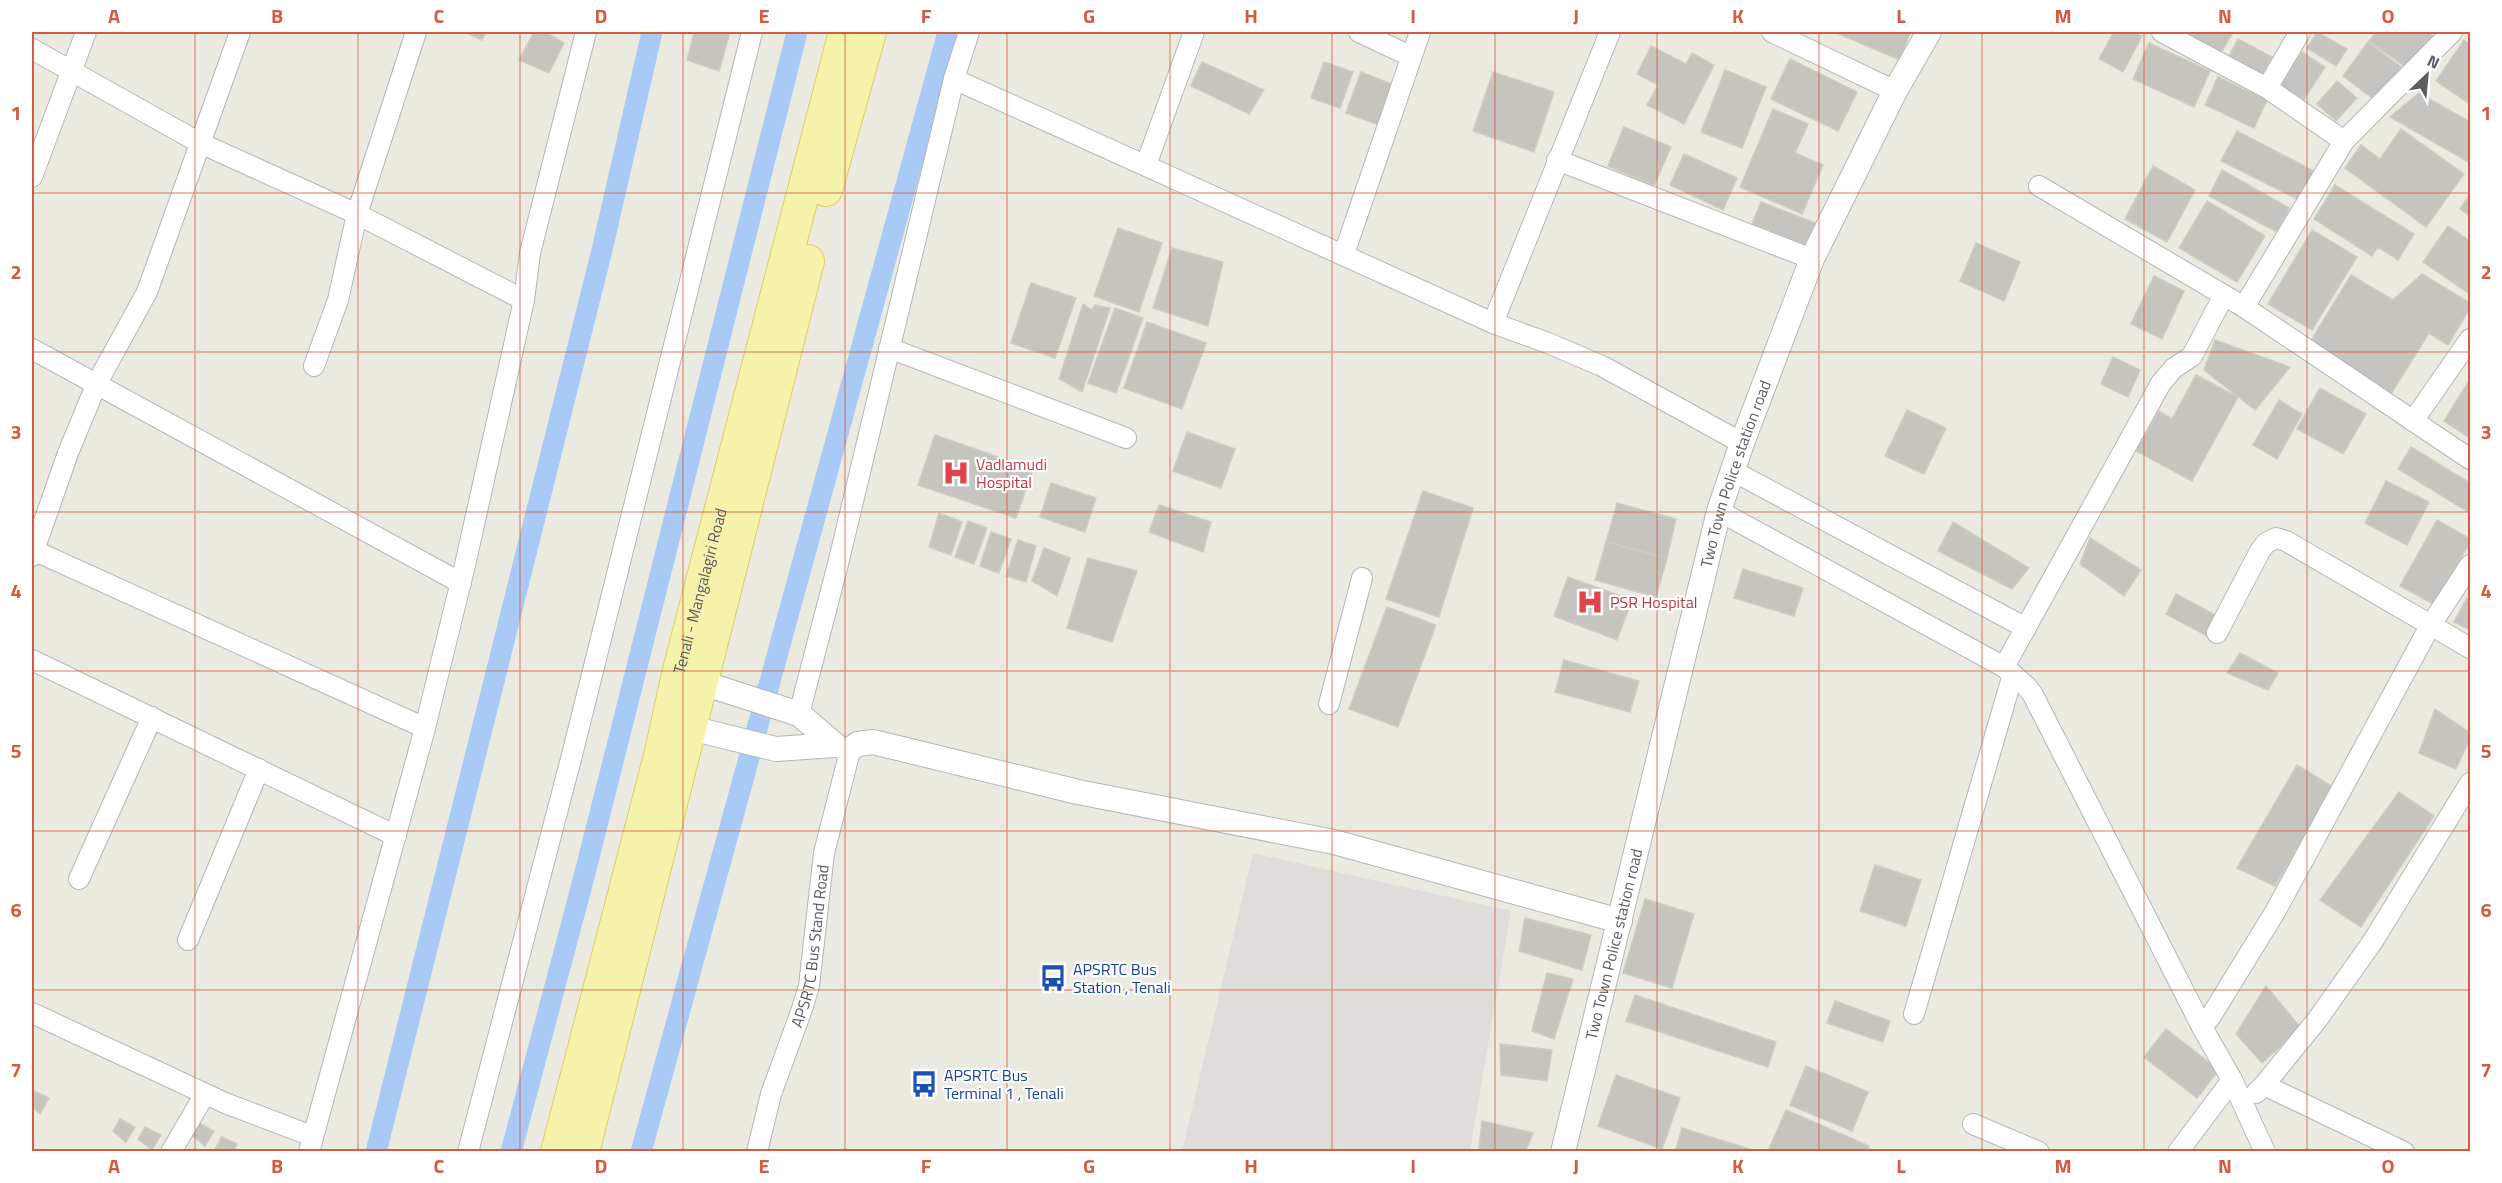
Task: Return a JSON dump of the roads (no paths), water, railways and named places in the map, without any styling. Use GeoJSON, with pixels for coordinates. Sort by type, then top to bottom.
{"type":"FeatureCollection","features":[{"type":"Feature","properties":{"kind":"main road","name":"Tenali - Mangalagiri Road"},"geometry":{"type":"LineString","coordinates":[[583,1152],[697,681],[845,32]]}},
{"type":"Feature","properties":{"kind":"main road","name":"Tenali - Mangalagiri Road"},"geometry":{"type":"LineString","coordinates":[[697,681],[814,234],[870,32]]}},
{"type":"Feature","properties":{"kind":"main road","name":"Tenali - Mangalagiri Road"},"geometry":{"type":"LineString","coordinates":[[557,1152],[686,727]]}},
{"type":"Feature","properties":{"kind":"street"},"geometry":{"type":"LineString","coordinates":[[32,177],[86,32]]}},
{"type":"Feature","properties":{"kind":"street"},"geometry":{"type":"LineString","coordinates":[[240,32],[147,292],[97,383],[68,453],[32,553],[425,728]]}},
{"type":"Feature","properties":{"kind":"street"},"geometry":{"type":"LineString","coordinates":[[314,366],[338,300],[357,214],[416,32]]}},
{"type":"Feature","properties":{"kind":"street"},"geometry":{"type":"LineString","coordinates":[[32,1013],[311,1144],[425,728],[461,583],[524,300],[530,254],[586,32]]}},
{"type":"Feature","properties":{"kind":"street"},"geometry":{"type":"LineString","coordinates":[[468,1152],[572,755],[752,32]]}},
{"type":"Feature","properties":{"kind":"street"},"geometry":{"type":"LineString","coordinates":[[793,712],[889,348],[954,79],[969,32]]}},
{"type":"Feature","properties":{"kind":"street"},"geometry":{"type":"LineString","coordinates":[[1146,165],[1194,32]]}},
{"type":"Feature","properties":{"kind":"street"},"geometry":{"type":"LineString","coordinates":[[1359,32],[1410,56]]}},
{"type":"Feature","properties":{"kind":"street"},"geometry":{"type":"LineString","coordinates":[[1344,255],[1420,32]]}},
{"type":"Feature","properties":{"kind":"street"},"geometry":{"type":"LineString","coordinates":[[1492,323],[1610,32]]}},
{"type":"Feature","properties":{"kind":"street"},"geometry":{"type":"LineString","coordinates":[[1773,32],[1895,91]]}},
{"type":"Feature","properties":{"kind":"street","name":"Two Town Police station road"},"geometry":{"type":"LineString","coordinates":[[1568,1150],[1620,921],[1719,511],[1742,443],[1812,259],[1895,91],[1929,32]]}},
{"type":"Feature","properties":{"kind":"street"},"geometry":{"type":"LineString","coordinates":[[2165,32],[2267,88],[2344,141]]}},
{"type":"Feature","properties":{"kind":"street"},"geometry":{"type":"LineString","coordinates":[[2267,88],[2300,32]]}},
{"type":"Feature","properties":{"kind":"street"},"geometry":{"type":"LineString","coordinates":[[2244,307],[2344,141],[2452,32]]}},
{"type":"Feature","properties":{"kind":"street"},"geometry":{"type":"LineString","coordinates":[[32,49],[71,73],[201,143],[357,214],[524,300]]}},
{"type":"Feature","properties":{"kind":"street"},"geometry":{"type":"LineString","coordinates":[[954,79],[1492,323],[1602,366],[1742,443]]}},
{"type":"Feature","properties":{"kind":"street"},"geometry":{"type":"LineString","coordinates":[[1557,159],[1812,259]]}},
{"type":"Feature","properties":{"kind":"street"},"geometry":{"type":"LineString","coordinates":[[2039,186],[2244,307],[2470,459]]}},
{"type":"Feature","properties":{"kind":"street"},"geometry":{"type":"LineString","coordinates":[[1914,1014],[2009,666],[2024,632],[2161,383],[2174,368],[2192,356],[2224,296]]}},
{"type":"Feature","properties":{"kind":"street"},"geometry":{"type":"LineString","coordinates":[[2413,421],[2470,339]]}},
{"type":"Feature","properties":{"kind":"street"},"geometry":{"type":"LineString","coordinates":[[889,348],[1126,438]]}},
{"type":"Feature","properties":{"kind":"street"},"geometry":{"type":"LineString","coordinates":[[32,349],[461,583]]}},
{"type":"Feature","properties":{"kind":"street"},"geometry":{"type":"LineString","coordinates":[[1733,471],[2024,632]]}},
{"type":"Feature","properties":{"kind":"street"},"geometry":{"type":"LineString","coordinates":[[1719,511],[2009,666],[2033,695],[2202,1028],[2232,1080],[2265,1152]]}},
{"type":"Feature","properties":{"kind":"street"},"geometry":{"type":"LineString","coordinates":[[2217,633],[2260,551],[2266,543],[2276,538],[2286,541],[2470,648]]}},
{"type":"Feature","properties":{"kind":"street"},"geometry":{"type":"LineString","coordinates":[[2202,1028],[2275,912],[2430,626],[2470,565]]}},
{"type":"Feature","properties":{"kind":"street"},"geometry":{"type":"LineString","coordinates":[[1329,704],[1362,578]]}},
{"type":"Feature","properties":{"kind":"street"},"geometry":{"type":"LineString","coordinates":[[32,660],[396,836]]}},
{"type":"Feature","properties":{"kind":"street"},"geometry":{"type":"LineString","coordinates":[[697,681],[793,712],[841,748]]}},
{"type":"Feature","properties":{"kind":"street"},"geometry":{"type":"LineString","coordinates":[[79,879],[152,717]]}},
{"type":"Feature","properties":{"kind":"street"},"geometry":{"type":"LineString","coordinates":[[686,727],[776,749],[841,748],[873,742],[1078,792],[1334,842],[1620,921]]}},
{"type":"Feature","properties":{"kind":"street","name":"APSRTC Bus Stand Road"},"geometry":{"type":"LineString","coordinates":[[757,1152],[771,1094],[809,986],[824,853],[848,764],[841,748]]}},
{"type":"Feature","properties":{"kind":"street"},"geometry":{"type":"LineString","coordinates":[[188,940],[259,769]]}},
{"type":"Feature","properties":{"kind":"street"},"geometry":{"type":"LineString","coordinates":[[2244,1105],[2264,1085],[2316,1020],[2373,941],[2470,783]]}},
{"type":"Feature","properties":{"kind":"street"},"geometry":{"type":"LineString","coordinates":[[2178,1152],[2232,1080]]}},
{"type":"Feature","properties":{"kind":"street"},"geometry":{"type":"LineString","coordinates":[[2264,1085],[2404,1152]]}},
{"type":"Feature","properties":{"kind":"street"},"geometry":{"type":"LineString","coordinates":[[171,1152],[205,1094]]}},
{"type":"Feature","properties":{"kind":"street"},"geometry":{"type":"LineString","coordinates":[[1973,1124],[2040,1152]]}},
{"type":"Feature","properties":{"kind":"waterway"},"geometry":{"type":"LineString","coordinates":[[376,1152],[602,250],[652,32]]}},
{"type":"Feature","properties":{"kind":"waterway"},"geometry":{"type":"LineString","coordinates":[[511,1152],[585,873],[797,32]]}},
{"type":"Feature","properties":{"kind":"waterway"},"geometry":{"type":"LineString","coordinates":[[641,1152],[948,32]]}},
{"type":"Feature","properties":{"kind":"place","name":"Vadlamudi Hospital"},"geometry":{"type":"Point","coordinates":[956,473]}},
{"type":"Feature","properties":{"kind":"place","name":"PSR Hospital"},"geometry":{"type":"Point","coordinates":[1590,602]}},
{"type":"Feature","properties":{"kind":"place","name":"APSRTC Bus Station , Tenali"},"geometry":{"type":"Point","coordinates":[1053,978]}},
{"type":"Feature","properties":{"kind":"place","name":"APSRTC Bus Terminal 1 , Tenali"},"geometry":{"type":"Point","coordinates":[924,1084]}}]}
